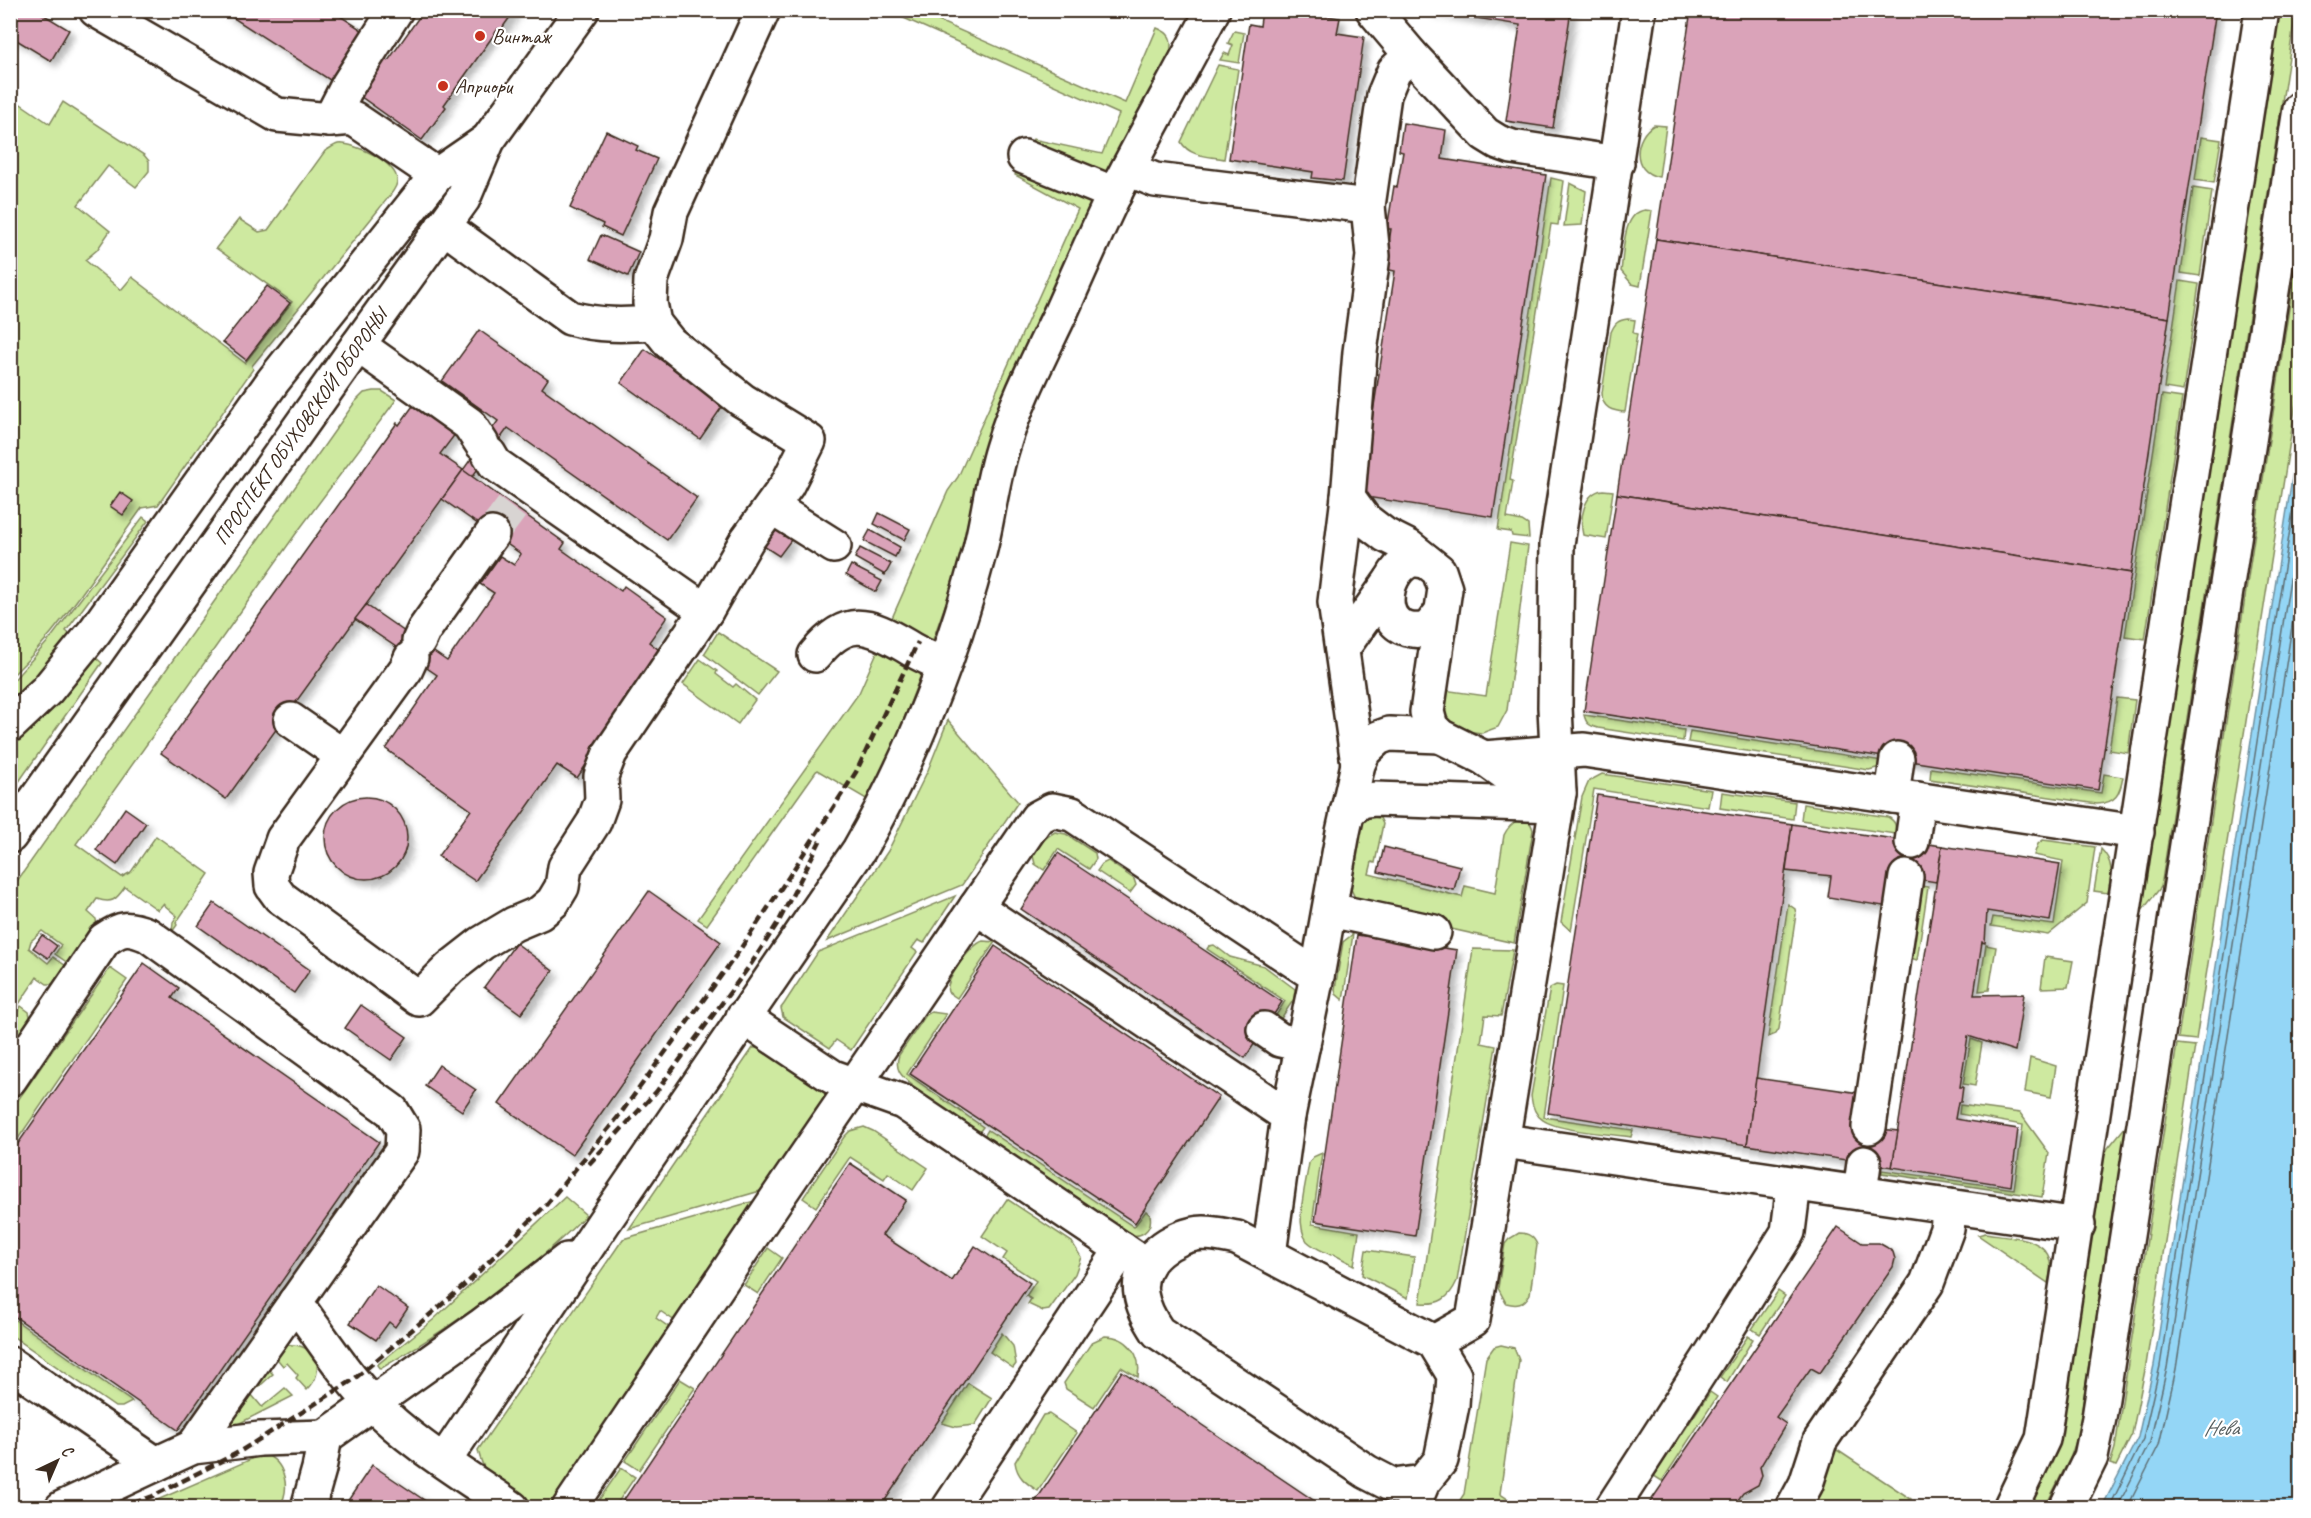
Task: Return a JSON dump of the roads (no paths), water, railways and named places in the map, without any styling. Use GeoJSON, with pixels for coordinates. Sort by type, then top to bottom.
{"type":"FeatureCollection","features":[{"type":"Feature","properties":{"kind":"main road"},"geometry":{"type":"LineString","coordinates":[[96,10],[277,115],[330,120],[353,118],[437,175]]}},
{"type":"Feature","properties":{"kind":"main road"},"geometry":{"type":"LineString","coordinates":[[330,120],[348,85],[396,10]]}},
{"type":"Feature","properties":{"kind":"main road","name":"ПРОСПЕКТ ОБУХОВСКОЙ ОБОРОНЫ"},"geometry":{"type":"LineString","coordinates":[[10,836],[463,199],[488,140],[582,10]]}},
{"type":"Feature","properties":{"kind":"main road"},"geometry":{"type":"LineString","coordinates":[[492,534],[424,630],[406,669],[283,839],[271,873],[272,886],[280,897],[419,999],[450,968],[483,943],[514,924],[540,913],[553,903],[562,887],[565,867],[594,822],[602,800],[601,776],[610,753],[706,611],[747,540],[787,485],[810,441],[742,400],[670,343],[654,323],[650,303],[651,280],[666,239],[671,212],[763,10]]}},
{"type":"Feature","properties":{"kind":"main road"},"geometry":{"type":"LineString","coordinates":[[1373,10],[1411,55],[1485,134],[1512,147],[1617,163]]}},
{"type":"Feature","properties":{"kind":"main road"},"geometry":{"type":"LineString","coordinates":[[1434,1342],[1473,1320],[1558,799],[1555,707],[1557,544],[1639,10]]}},
{"type":"Feature","properties":{"kind":"main road"},"geometry":{"type":"LineString","coordinates":[[2010,1508],[2043,1439],[2078,1225],[2262,10]]}},
{"type":"Feature","properties":{"kind":"main road"},"geometry":{"type":"LineString","coordinates":[[444,1461],[743,1017],[859,850],[884,806],[907,760],[967,599],[989,500],[1005,440],[1018,404],[1202,14]]}},
{"type":"Feature","properties":{"kind":"main road"},"geometry":{"type":"LineString","coordinates":[[1358,764],[1335,602],[1360,352],[1373,256],[1368,206],[1384,95],[1394,71],[1411,55]]}},
{"type":"Feature","properties":{"kind":"main road"},"geometry":{"type":"LineString","coordinates":[[2066,1508],[2091,1457],[2100,1418],[2301,109]]}},
{"type":"Feature","properties":{"kind":"main road"},"geometry":{"type":"LineString","coordinates":[[10,725],[47,690],[95,631],[273,381],[437,175],[488,140]]}},
{"type":"Feature","properties":{"kind":"main road"},"geometry":{"type":"LineString","coordinates":[[1024,157],[1121,182],[1155,180],[1368,206]]}},
{"type":"Feature","properties":{"kind":"main road"},"geometry":{"type":"LineString","coordinates":[[443,226],[570,318],[590,324],[618,326],[654,323]]}},
{"type":"Feature","properties":{"kind":"main road"},"geometry":{"type":"LineString","coordinates":[[358,345],[469,424],[495,464],[520,496],[706,611]]}},
{"type":"Feature","properties":{"kind":"main road"},"geometry":{"type":"LineString","coordinates":[[1347,497],[1364,519],[1385,535],[1409,547],[1439,571],[1445,589],[1415,729]]}},
{"type":"Feature","properties":{"kind":"main road"},"geometry":{"type":"LineString","coordinates":[[771,507],[834,546]]}},
{"type":"Feature","properties":{"kind":"main road"},"geometry":{"type":"LineString","coordinates":[[1342,649],[1399,568],[1413,560],[1426,561]]}},
{"type":"Feature","properties":{"kind":"main road"},"geometry":{"type":"LineString","coordinates":[[1391,580],[1386,598],[1390,615],[1400,627],[1414,632],[1428,627],[1441,613]]}},
{"type":"Feature","properties":{"kind":"main road"},"geometry":{"type":"LineString","coordinates":[[815,655],[826,641],[838,632],[859,626],[885,634],[944,665]]}},
{"type":"Feature","properties":{"kind":"main road"},"geometry":{"type":"LineString","coordinates":[[1350,705],[1360,719],[1372,727],[1415,729],[1484,758],[1505,773],[1558,799]]}},
{"type":"Feature","properties":{"kind":"main road"},"geometry":{"type":"LineString","coordinates":[[291,720],[343,756]]}},
{"type":"Feature","properties":{"kind":"main road"},"geometry":{"type":"LineString","coordinates":[[1269,1254],[1288,1116],[1358,764],[1370,744],[1415,729]]}},
{"type":"Feature","properties":{"kind":"main road"},"geometry":{"type":"LineString","coordinates":[[1484,758],[1584,750],[2137,832]]}},
{"type":"Feature","properties":{"kind":"main road"},"geometry":{"type":"LineString","coordinates":[[1897,759],[1912,842]]}},
{"type":"Feature","properties":{"kind":"main road"},"geometry":{"type":"LineString","coordinates":[[1347,812],[1361,801],[1375,799],[1558,799]]}},
{"type":"Feature","properties":{"kind":"main road"},"geometry":{"type":"LineString","coordinates":[[569,1508],[1037,818],[1052,810],[1072,814],[1317,976]]}},
{"type":"Feature","properties":{"kind":"main road"},"geometry":{"type":"LineString","coordinates":[[1869,1127],[1906,877]]}},
{"type":"Feature","properties":{"kind":"main road"},"geometry":{"type":"LineString","coordinates":[[976,907],[1288,1116]]}},
{"type":"Feature","properties":{"kind":"main road"},"geometry":{"type":"LineString","coordinates":[[1330,910],[1434,932]]}},
{"type":"Feature","properties":{"kind":"main road"},"geometry":{"type":"LineString","coordinates":[[10,1079],[104,940],[117,931],[132,929],[148,935],[392,1111],[403,1129],[402,1151],[194,1447]]}},
{"type":"Feature","properties":{"kind":"main road"},"geometry":{"type":"LineString","coordinates":[[743,1017],[833,1077],[903,1102],[1135,1258],[1143,1272],[1140,1293],[1149,1318],[1158,1332],[1367,1472],[1394,1486],[1418,1495],[1441,1460],[1452,1405],[1454,1375],[1434,1342],[1237,1238],[1203,1233],[1177,1239],[1158,1250],[1135,1258],[949,1508]]}},
{"type":"Feature","properties":{"kind":"main road"},"geometry":{"type":"LineString","coordinates":[[1263,1029],[1280,1040],[1303,1045]]}},
{"type":"Feature","properties":{"kind":"main road"},"geometry":{"type":"LineString","coordinates":[[1504,1141],[1794,1184],[1862,1178],[1950,1206],[2078,1225]]}},
{"type":"Feature","properties":{"kind":"main road"},"geometry":{"type":"LineString","coordinates":[[1612,1508],[1788,1232],[1794,1184]]}},
{"type":"Feature","properties":{"kind":"main road"},"geometry":{"type":"LineString","coordinates":[[1792,1508],[1806,1484],[1820,1441],[1927,1283],[1947,1229],[1950,1206]]}},
{"type":"Feature","properties":{"kind":"main road"},"geometry":{"type":"LineString","coordinates":[[62,1508],[194,1447],[260,1439],[325,1437],[481,1326],[590,1243]]}},
{"type":"Feature","properties":{"kind":"main road"},"geometry":{"type":"LineString","coordinates":[[296,1302],[372,1403],[400,1430],[512,1508]]}},
{"type":"Feature","properties":{"kind":"main road"},"geometry":{"type":"LineString","coordinates":[[10,1364],[156,1464]]}},
{"type":"Feature","properties":{"kind":"main road"},"geometry":{"type":"LineString","coordinates":[[308,1508],[325,1437]]}},
{"type":"Feature","properties":{"kind":"water","name":"Нева"},"geometry":{"type":"Polygon","coordinates":[[[2300,426],[2300,1507],[2102,1507],[2138,1437],[2154,1365],[2300,426]]]}},
{"type":"Feature","properties":{"kind":"tunnel"},"geometry":{"type":"LineString","coordinates":[[492,534],[513,506]]}},
{"type":"Feature","properties":{"kind":"railway"},"geometry":{"type":"LineString","coordinates":[[120,1508],[153,1496],[239,1452],[353,1380],[466,1284],[546,1205],[618,1117],[737,954],[788,878],[856,772],[918,642]]}},
{"type":"Feature","properties":{"kind":"railway"},"geometry":{"type":"LineString","coordinates":[[589,1164],[656,1092],[751,964],[779,921],[820,841]]}},
{"type":"Feature","properties":{"kind":"place","name":"Винтаж"},"geometry":{"type":"Point","coordinates":[480,36]}},
{"type":"Feature","properties":{"kind":"place","name":"Априори"},"geometry":{"type":"Point","coordinates":[443,86]}}]}
